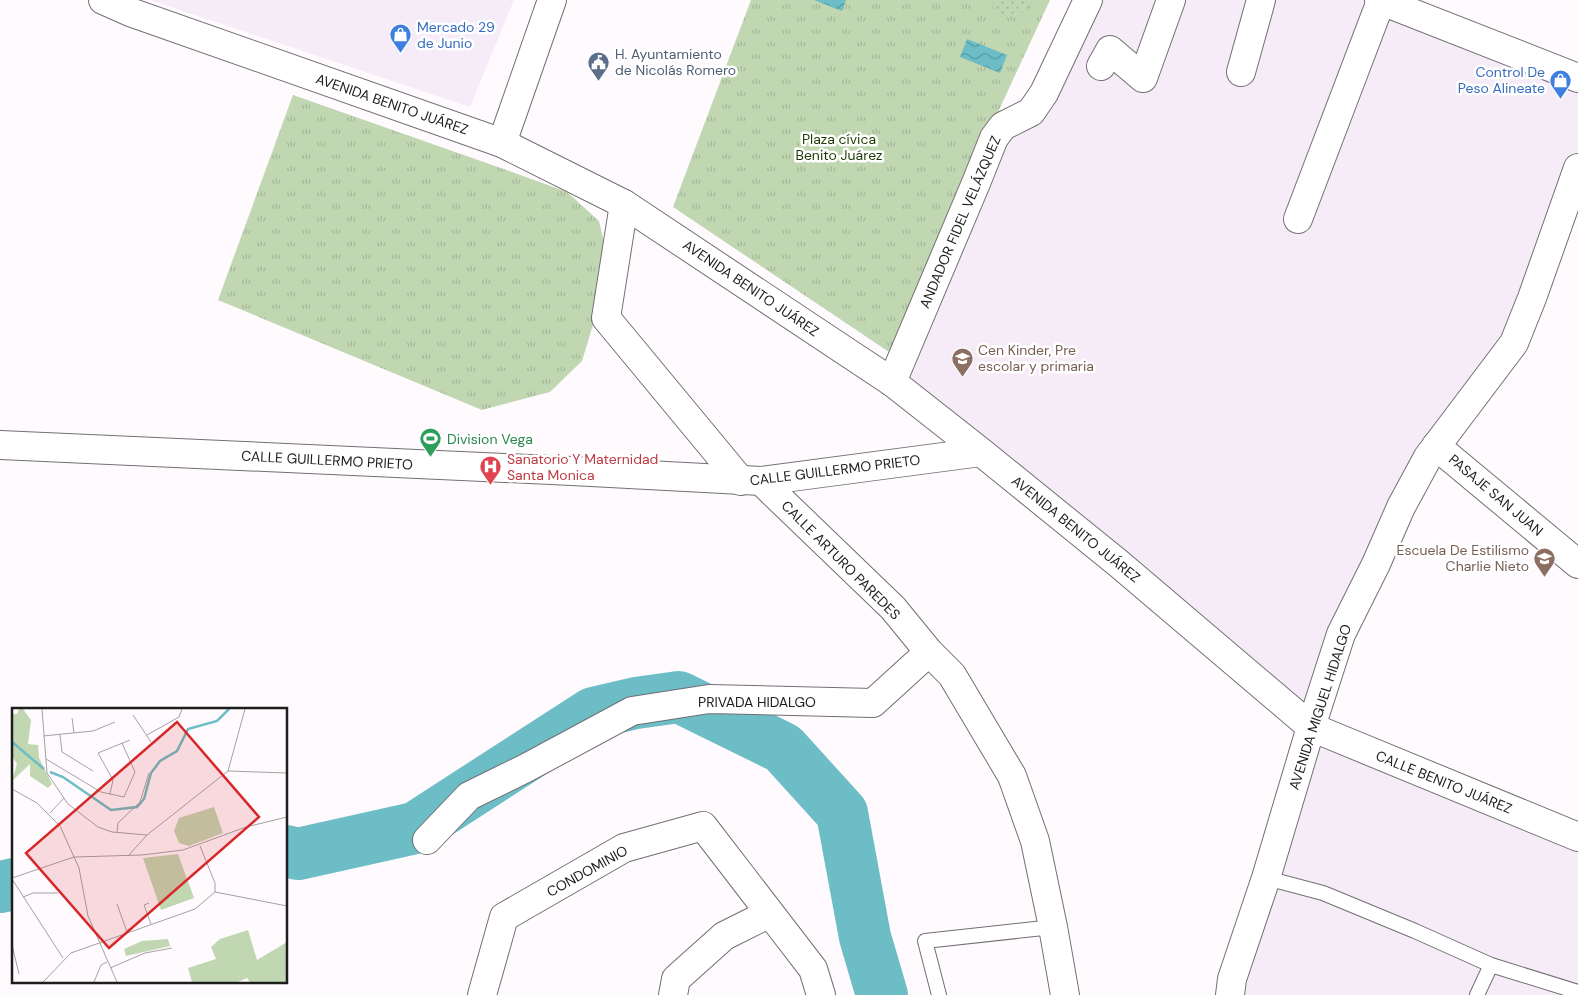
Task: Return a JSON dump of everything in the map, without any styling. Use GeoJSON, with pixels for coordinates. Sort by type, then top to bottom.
{"type":"FeatureCollection","features":[{"type":"Feature","properties":{"kind":"street","name":"AVENIDA BENITO JUÁREZ"},"geometry":{"type":"LineString","coordinates":[[103,0],[132,6],[502,142],[624,204],[892,382],[1118,563],[1311,727]]}},
{"type":"Feature","properties":{"kind":"street"},"geometry":{"type":"LineString","coordinates":[[502,142],[552,0]]}},
{"type":"Feature","properties":{"kind":"street","name":"ANDADOR FIDEL VELÁZQUEZ"},"geometry":{"type":"LineString","coordinates":[[892,382],[994,138],[1003,126],[1031,112],[1044,93],[1088,0]]}},
{"type":"Feature","properties":{"kind":"street"},"geometry":{"type":"LineString","coordinates":[[1101,66],[1110,50],[1143,78],[1172,0]]}},
{"type":"Feature","properties":{"kind":"street"},"geometry":{"type":"LineString","coordinates":[[1241,72],[1261,0]]}},
{"type":"Feature","properties":{"kind":"street"},"geometry":{"type":"LineString","coordinates":[[1298,219],[1380,0],[1578,78]]}},
{"type":"Feature","properties":{"kind":"street","name":"AVENIDA MIGUEL HIDALGO"},"geometry":{"type":"LineString","coordinates":[[1230,995],[1232,979],[1266,878],[1341,634],[1376,564],[1401,507],[1428,457],[1514,343],[1578,168]]}},
{"type":"Feature","properties":{"kind":"street","name":"CALLE ARTURO PAREDES"},"geometry":{"type":"LineString","coordinates":[[624,204],[606,318],[751,481],[893,608],[929,652],[952,675],[1012,776],[1035,841],[1065,995]]}},
{"type":"Feature","properties":{"kind":"street","name":"CALLE GUILLERMO PRIETO"},"geometry":{"type":"LineString","coordinates":[[0,446],[562,470],[751,481],[981,452]]}},
{"type":"Feature","properties":{"kind":"street","name":"PASAJE SAN JUAN"},"geometry":{"type":"LineString","coordinates":[[1436,446],[1578,564]]}},
{"type":"Feature","properties":{"kind":"street","name":"PRIVADA HIDALGO"},"geometry":{"type":"LineString","coordinates":[[427,840],[468,796],[526,768],[632,712],[709,699],[873,703],[929,652]]}},
{"type":"Feature","properties":{"kind":"street","name":"CALLE BENITO JUÁREZ"},"geometry":{"type":"LineString","coordinates":[[1311,727],[1578,837]]}},
{"type":"Feature","properties":{"kind":"street","name":"CONDOMINIO"},"geometry":{"type":"LineString","coordinates":[[482,995],[504,917],[624,848],[703,826],[770,913]]}},
{"type":"Feature","properties":{"kind":"street"},"geometry":{"type":"LineString","coordinates":[[673,995],[676,979],[724,936],[770,913],[813,968],[821,995]]}},
{"type":"Feature","properties":{"kind":"lane"},"geometry":{"type":"LineString","coordinates":[[1266,878],[1323,893],[1551,990],[1578,992]]}},
{"type":"Feature","properties":{"kind":"lane"},"geometry":{"type":"LineString","coordinates":[[939,995],[925,941],[1053,927]]}},
{"type":"Feature","properties":{"kind":"lane"},"geometry":{"type":"LineString","coordinates":[[1477,995],[1491,965]]}},
{"type":"Feature","properties":{"kind":"shaded area","name":"Mercado 29 de Junio"},"geometry":{"type":"Polygon","coordinates":[[[150,0],[514,0],[470,107],[150,0]]]}},
{"type":"Feature","properties":{"kind":"shaded area"},"geometry":{"type":"Polygon","coordinates":[[[1086,0],[1396,0],[1578,77],[1578,161],[1531,295],[1448,427],[1310,727],[901,387],[998,132],[1031,112],[1086,0]]]}},
{"type":"Feature","properties":{"kind":"shaded area"},"geometry":{"type":"Polygon","coordinates":[[[1313,729],[1578,846],[1578,995],[1229,995],[1313,729]]]}},
{"type":"Feature","properties":{"kind":"green space","name":"Plaza cívica Benito Juárez"},"geometry":{"type":"Polygon","coordinates":[[[751,0],[1050,0],[985,140],[901,360],[673,207],[751,0]]]}},
{"type":"Feature","properties":{"kind":"green space"},"geometry":{"type":"Polygon","coordinates":[[[994,0],[1031,0],[1032,2],[1020,14],[1006,16],[995,12],[992,5],[994,0]]]}},
{"type":"Feature","properties":{"kind":"green space"},"geometry":{"type":"Polygon","coordinates":[[[293,95],[567,192],[599,221],[610,268],[582,361],[550,392],[482,410],[218,300],[293,95]]]}},
{"type":"Feature","properties":{"kind":"water"},"geometry":{"type":"Polygon","coordinates":[[[814,0],[846,0],[842,11],[814,0]]]}},
{"type":"Feature","properties":{"kind":"water"},"geometry":{"type":"Polygon","coordinates":[[[967,39],[1007,55],[1000,73],[960,57],[967,39]]]}},
{"type":"Feature","properties":{"kind":"waterway"},"geometry":{"type":"LineString","coordinates":[[288,852],[298,854],[415,828],[593,713],[636,703],[679,697],[783,748],[842,813],[865,937],[882,995]]}},
{"type":"Feature","properties":{"kind":"waterway"},"geometry":{"type":"LineString","coordinates":[[0,887],[12,884]]}},
{"type":"Feature","properties":{"kind":"place","name":"Mercado 29 de Junio"},"geometry":{"type":"Point","coordinates":[401,54]}},
{"type":"Feature","properties":{"kind":"place","name":"H. Ayuntamiento de Nicolás Romero"},"geometry":{"type":"Point","coordinates":[599,81]}},
{"type":"Feature","properties":{"kind":"place","name":"Control De Peso Alineate"},"geometry":{"type":"Point","coordinates":[1561,99]}},
{"type":"Feature","properties":{"kind":"place","name":"Cen Kinder, Pre escolar y primaria"},"geometry":{"type":"Point","coordinates":[962,377]}},
{"type":"Feature","properties":{"kind":"place","name":"Division Vega"},"geometry":{"type":"Point","coordinates":[431,458]}},
{"type":"Feature","properties":{"kind":"place","name":"Sanatorio Y Maternidad Santa Monica"},"geometry":{"type":"Point","coordinates":[491,486]}},
{"type":"Feature","properties":{"kind":"place","name":"Escuela De Estilismo Charlie Nieto"},"geometry":{"type":"Point","coordinates":[1545,577]}}]}
